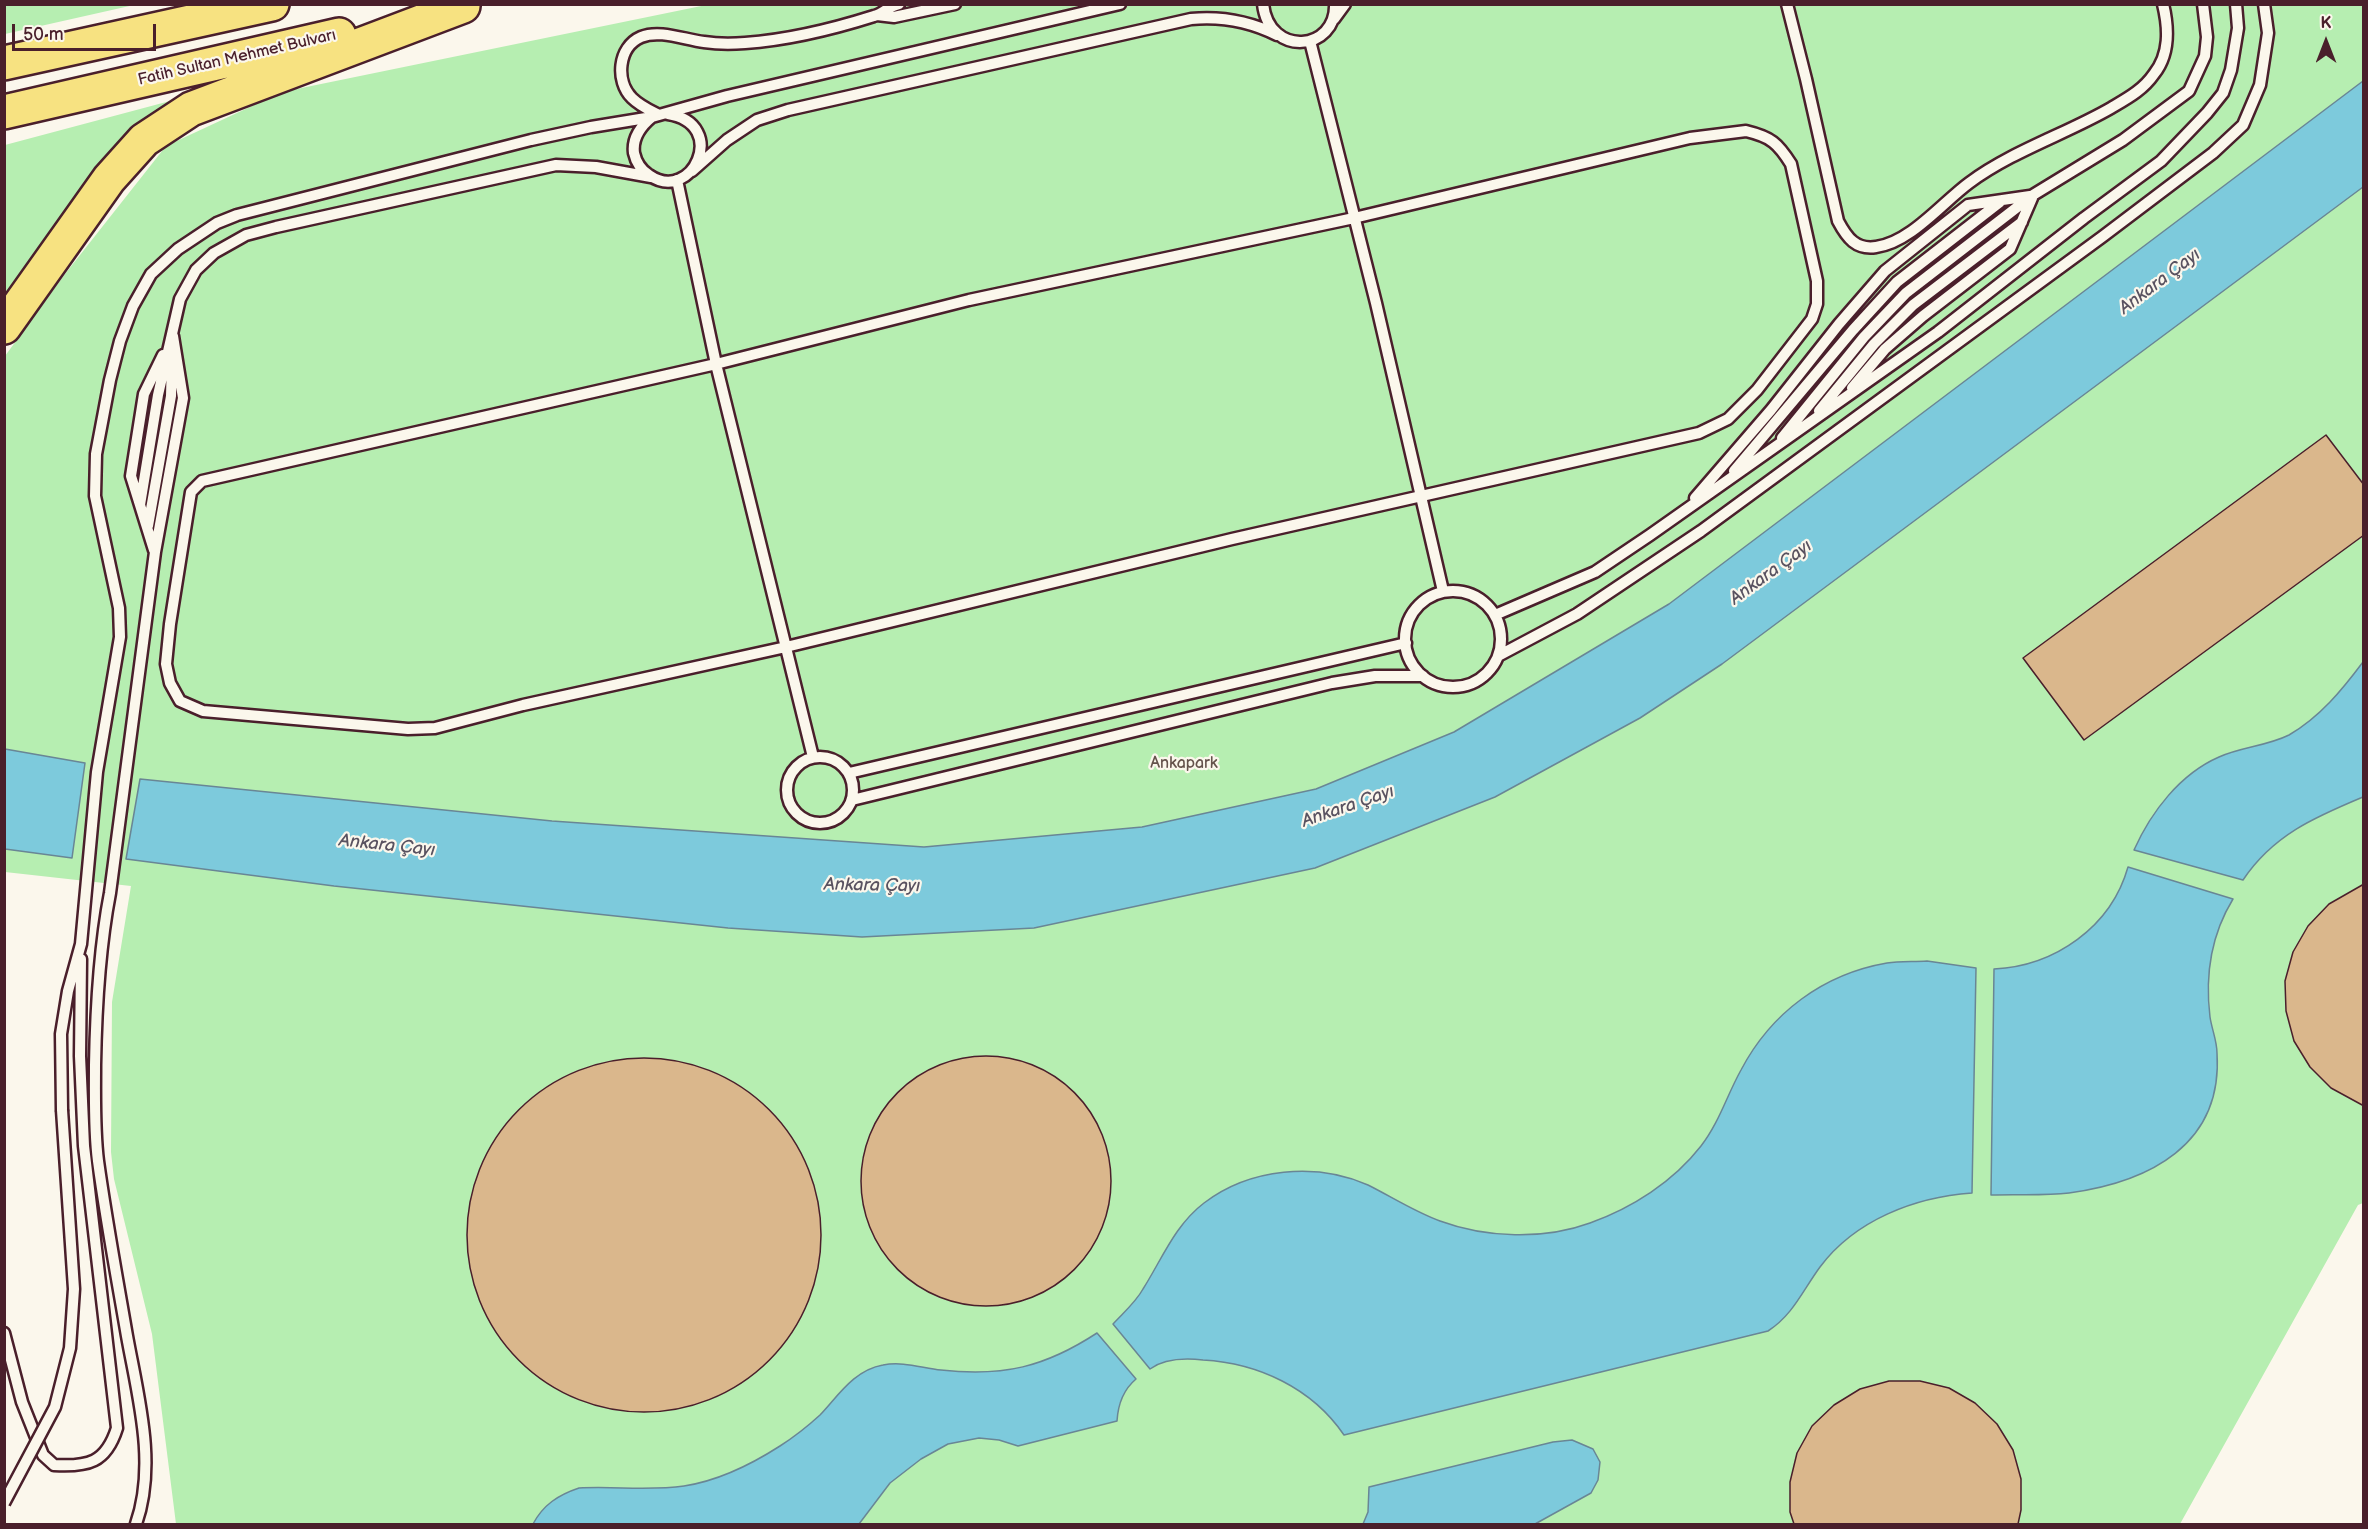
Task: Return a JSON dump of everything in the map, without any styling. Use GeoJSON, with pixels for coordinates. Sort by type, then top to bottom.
{"type":"FeatureCollection","features":[{"type":"Feature","properties":{"kind":"highway"},"geometry":{"type":"LineString","coordinates":[[4,63],[272,4]]}},
{"type":"Feature","properties":{"kind":"highway"},"geometry":{"type":"LineString","coordinates":[[4,327],[109,179],[144,140],[191,109],[466,5]]}},
{"type":"Feature","properties":{"kind":"highway","name":"Fatih Sultan Mehmet Bulvarı"},"geometry":{"type":"LineString","coordinates":[[4,112],[466,5]]}},
{"type":"Feature","properties":{"kind":"lane"},"geometry":{"type":"LineString","coordinates":[[692,171],[701,150],[700,139],[688,121],[678,116],[659,115],[640,105],[630,96],[621,77],[621,63],[628,46],[641,37],[654,34],[704,42],[744,44],[801,34],[877,15],[898,4]]}},
{"type":"Feature","properties":{"kind":"lane"},"geometry":{"type":"LineString","coordinates":[[877,15],[894,17],[955,4]]}},
{"type":"Feature","properties":{"kind":"lane"},"geometry":{"type":"LineString","coordinates":[[4,1333],[22,1402],[43,1455],[54,1465],[89,1464],[103,1454],[113,1441],[117,1428],[84,1146],[80,1056],[81,944],[97,772],[120,637],[119,608],[95,496],[96,454],[120,341],[133,306],[151,274],[178,249],[217,223],[237,215],[531,140],[659,115],[727,96],[1120,4]]}},
{"type":"Feature","properties":{"kind":"lane"},"geometry":{"type":"LineString","coordinates":[[1263,4],[1264,16],[1277,35]]}},
{"type":"Feature","properties":{"kind":"lane"},"geometry":{"type":"LineString","coordinates":[[1333,19],[1335,4]]}},
{"type":"Feature","properties":{"kind":"lane"},"geometry":{"type":"LineString","coordinates":[[155,552],[140,505],[158,395],[180,299],[196,270],[214,253],[246,236],[494,177],[556,165],[596,167],[662,181],[677,180],[692,171],[727,140],[757,120],[788,110],[1191,19],[1211,17],[1234,20],[1256,25],[1287,40],[1298,43],[1310,41],[1328,29],[1345,4]]}},
{"type":"Feature","properties":{"kind":"lane"},"geometry":{"type":"LineString","coordinates":[[1787,4],[1838,221],[1846,236],[1854,244],[1864,247],[1878,247],[1904,237],[1971,182],[2139,92],[2155,74],[2167,52],[2166,17],[2163,4]]}},
{"type":"Feature","properties":{"kind":"lane"},"geometry":{"type":"LineString","coordinates":[[1775,447],[1864,337],[1906,293],[2033,195],[2123,140],[2189,91],[2199,75],[2205,56],[2207,38],[2203,4]]}},
{"type":"Feature","properties":{"kind":"lane"},"geometry":{"type":"LineString","coordinates":[[1495,615],[1595,572],[1938,332],[2161,161],[2223,93],[2231,70],[2238,28],[2236,4]]}},
{"type":"Feature","properties":{"kind":"lane"},"geometry":{"type":"LineString","coordinates":[[1498,656],[1577,614],[1701,531],[2213,153],[2243,125],[2260,85],[2268,33],[2264,4]]}},
{"type":"Feature","properties":{"kind":"lane"},"geometry":{"type":"LineString","coordinates":[[1310,41],[1443,591]]}},
{"type":"Feature","properties":{"kind":"lane"},"geometry":{"type":"LineString","coordinates":[[651,177],[637,161],[634,151],[635,140],[639,130],[659,115]]}},
{"type":"Feature","properties":{"kind":"lane"},"geometry":{"type":"LineString","coordinates":[[1746,131],[1766,136],[1781,148],[1791,164],[1817,281],[1817,304],[1812,319],[1757,390],[1728,419],[1699,434],[1232,539],[786,647],[523,705],[435,728],[408,729],[203,711],[180,701],[170,683],[166,664],[170,624],[191,492],[202,481],[716,364],[969,300],[1354,218],[1690,138],[1746,131]]}},
{"type":"Feature","properties":{"kind":"lane"},"geometry":{"type":"LineString","coordinates":[[677,180],[716,364],[813,757]]}},
{"type":"Feature","properties":{"kind":"lane"},"geometry":{"type":"LineString","coordinates":[[1683,511],[1771,410],[1839,324],[1885,271],[1968,205],[2033,195]]}},
{"type":"Feature","properties":{"kind":"lane"},"geometry":{"type":"LineString","coordinates":[[1841,400],[1885,350],[1923,316],[2010,249],[2033,195]]}},
{"type":"Feature","properties":{"kind":"lane"},"geometry":{"type":"LineString","coordinates":[[1726,481],[1845,338],[1897,282],[2003,200]]}},
{"type":"Feature","properties":{"kind":"lane"},"geometry":{"type":"LineString","coordinates":[[1808,424],[1874,344],[1914,305],[2022,222]]}},
{"type":"Feature","properties":{"kind":"lane"},"geometry":{"type":"LineString","coordinates":[[148,528],[171,396],[173,336]]}},
{"type":"Feature","properties":{"kind":"lane"},"geometry":{"type":"LineString","coordinates":[[135,1524],[147,1474],[142,1424],[98,1157],[95,1112],[99,965],[155,552],[183,398],[173,336]]}},
{"type":"Feature","properties":{"kind":"lane"},"geometry":{"type":"LineString","coordinates":[[1443,591],[1463,592],[1478,597],[1490,608],[1498,621],[1501,636],[1498,656],[1493,666],[1482,677],[1468,684],[1452,687],[1437,684],[1423,676],[1412,664],[1405,634],[1409,618],[1418,605],[1443,591]]}},
{"type":"Feature","properties":{"kind":"lane"},"geometry":{"type":"LineString","coordinates":[[849,773],[1406,643]]}},
{"type":"Feature","properties":{"kind":"lane"},"geometry":{"type":"LineString","coordinates":[[852,800],[1332,683],[1375,676],[1423,676]]}},
{"type":"Feature","properties":{"kind":"lane"},"geometry":{"type":"LineString","coordinates":[[813,757],[824,757],[835,759],[849,773],[854,785],[852,800],[843,815],[834,821],[823,824],[812,822],[801,818],[793,810],[788,800],[787,789],[794,768],[813,757]]}},
{"type":"Feature","properties":{"kind":"lane"},"geometry":{"type":"LineString","coordinates":[[4,1503],[55,1407],[70,1348],[74,1289],[60,1034],[68,991],[81,944]]}},
{"type":"Feature","properties":{"kind":"green space"},"geometry":{"type":"Polygon","coordinates":[[[5,4],[134,4],[134,5],[5,34],[5,4]]]}},
{"type":"Feature","properties":{"kind":"green space","name":"Ankapark"},"geometry":{"type":"Polygon","coordinates":[[[711,4],[2363,5],[2363,1203],[2358,1205],[2180,1524],[176,1524],[152,1334],[114,1179],[111,1152],[112,1002],[131,886],[5,872],[5,356],[65,274],[166,146],[282,92],[711,4]]]}},
{"type":"Feature","properties":{"kind":"green space"},"geometry":{"type":"Polygon","coordinates":[[[170,101],[105,156],[5,298],[5,145],[170,101]]]}},
{"type":"Feature","properties":{"kind":"water","name":"Ankara Çayı"},"geometry":{"type":"Polygon","coordinates":[[[2363,81],[2363,187],[1722,664],[1640,718],[1495,797],[1315,868],[1034,928],[862,937],[728,928],[334,886],[126,859],[140,779],[552,821],[924,847],[1142,827],[1316,789],[1454,732],[1669,604],[2363,81]]]}},
{"type":"Feature","properties":{"kind":"water"},"geometry":{"type":"Polygon","coordinates":[[[2363,662],[2363,797],[2312,820],[2281,839],[2255,864],[2243,880],[2134,850],[2158,808],[2192,773],[2219,757],[2281,739],[2300,728],[2330,702],[2363,662]]]}},
{"type":"Feature","properties":{"kind":"water"},"geometry":{"type":"Polygon","coordinates":[[[5,749],[85,763],[72,858],[5,849],[5,749]]]}},
{"type":"Feature","properties":{"kind":"water"},"geometry":{"type":"Polygon","coordinates":[[[2128,867],[2233,899],[2219,927],[2209,971],[2210,1017],[2217,1053],[2216,1085],[2208,1112],[2194,1135],[2175,1153],[2153,1168],[2127,1179],[2099,1188],[2069,1193],[1991,1195],[1994,969],[2038,960],[2059,951],[2077,939],[2094,925],[2108,908],[2120,888],[2128,867]]]}},
{"type":"Feature","properties":{"kind":"water"},"geometry":{"type":"Polygon","coordinates":[[[1927,961],[1976,968],[1972,1193],[1951,1195],[1908,1206],[1868,1224],[1850,1236],[1820,1267],[1791,1310],[1768,1331],[1344,1435],[1331,1418],[1300,1391],[1244,1366],[1189,1359],[1169,1361],[1150,1369],[1113,1324],[1140,1294],[1177,1232],[1194,1212],[1222,1191],[1262,1176],[1305,1171],[1348,1178],[1368,1185],[1440,1221],[1496,1234],[1554,1232],[1606,1217],[1651,1192],[1690,1159],[1713,1128],[1753,1049],[1767,1031],[1801,999],[1841,976],[1864,968],[1892,962],[1927,961]]]}},
{"type":"Feature","properties":{"kind":"water"},"geometry":{"type":"Polygon","coordinates":[[[1097,1333],[1136,1379],[1122,1398],[1117,1421],[1018,1446],[999,1440],[979,1438],[948,1444],[921,1459],[890,1483],[859,1524],[533,1524],[541,1511],[552,1502],[579,1488],[684,1486],[734,1471],[769,1453],[796,1435],[820,1415],[855,1378],[873,1368],[898,1364],[963,1372],[1004,1370],[1023,1367],[1059,1354],[1097,1333]]]}},
{"type":"Feature","properties":{"kind":"water"},"geometry":{"type":"Polygon","coordinates":[[[1572,1440],[1593,1449],[1600,1462],[1598,1480],[1591,1493],[1535,1524],[1363,1524],[1368,1512],[1369,1487],[1553,1442],[1572,1440]]]}},
{"type":"Feature","properties":{"kind":"building"},"geometry":{"type":"Polygon","coordinates":[[[2326,435],[2364,485],[2364,535],[2084,740],[2023,658],[2326,435]]]}},
{"type":"Feature","properties":{"kind":"building"},"geometry":{"type":"Polygon","coordinates":[[[2364,884],[2364,1106],[2331,1088],[2310,1067],[2294,1041],[2286,1011],[2285,981],[2293,952],[2308,926],[2329,904],[2364,884]]]}},
{"type":"Feature","properties":{"kind":"building"},"geometry":{"type":"Polygon","coordinates":[[[986,1056],[1010,1059],[1034,1066],[1055,1077],[1074,1093],[1090,1112],[1101,1133],[1108,1157],[1111,1181],[1108,1205],[1101,1229],[1090,1250],[1074,1269],[1055,1285],[1034,1296],[1010,1303],[986,1306],[962,1303],[938,1296],[917,1285],[898,1269],[882,1250],[871,1229],[864,1205],[861,1181],[864,1157],[871,1133],[882,1112],[898,1093],[917,1077],[938,1066],[962,1059],[986,1056]]]}},
{"type":"Feature","properties":{"kind":"building"},"geometry":{"type":"Polygon","coordinates":[[[644,1058],[678,1062],[712,1072],[742,1088],[769,1110],[791,1137],[807,1167],[817,1201],[821,1235],[817,1269],[807,1303],[791,1333],[769,1360],[742,1382],[712,1398],[678,1408],[644,1412],[610,1408],[576,1398],[546,1382],[519,1360],[497,1333],[481,1303],[471,1269],[467,1235],[471,1201],[481,1167],[497,1137],[519,1110],[546,1088],[576,1072],[610,1062],[644,1058]]]}},
{"type":"Feature","properties":{"kind":"building"},"geometry":{"type":"Polygon","coordinates":[[[1889,1381],[1920,1381],[1949,1388],[1975,1403],[1997,1424],[2013,1450],[2021,1479],[2021,1510],[2018,1524],[1794,1524],[1790,1512],[1790,1482],[1797,1453],[1812,1426],[1834,1405],[1860,1389],[1889,1381]]]}}]}
